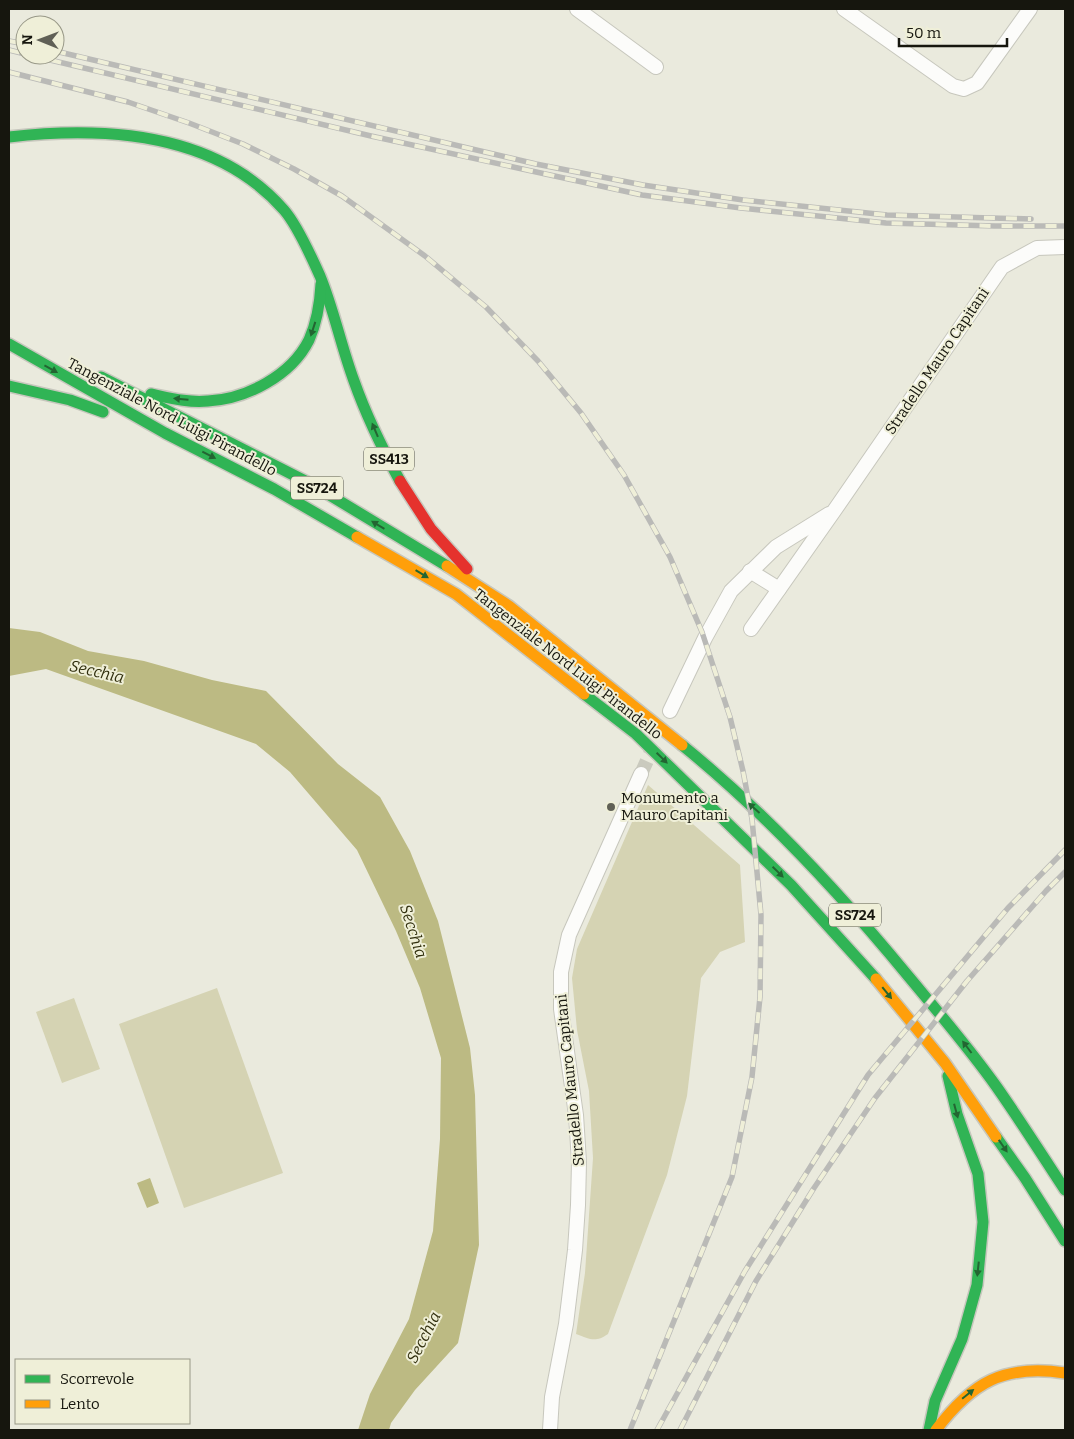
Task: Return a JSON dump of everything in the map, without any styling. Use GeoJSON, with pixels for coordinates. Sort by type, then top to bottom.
{"type":"FeatureCollection","features":[{"type":"Feature","properties":{"kind":"main road","name":"SS413"},"geometry":{"type":"LineString","coordinates":[[9,137],[82,132],[150,138],[208,156],[247,177],[284,210],[306,245],[338,326],[354,380],[381,445],[412,501],[460,562],[509,606]]}},
{"type":"Feature","properties":{"kind":"main road","name":"SS413"},"geometry":{"type":"LineString","coordinates":[[116,385],[165,398],[212,402],[245,395],[275,379],[294,360],[310,339],[319,310],[321,281]]}},
{"type":"Feature","properties":{"kind":"main road","name":"Tangenziale Nord Luigi Pirandello"},"geometry":{"type":"LineString","coordinates":[[9,344],[165,433],[274,489],[456,594],[636,734],[791,885],[872,976],[945,1063],[1025,1178],[1065,1242]]}},
{"type":"Feature","properties":{"kind":"main road","name":"Tangenziale Nord Luigi Pirandello"},"geometry":{"type":"LineString","coordinates":[[94,373],[313,485],[462,576],[509,606],[699,759],[765,818],[826,881],[875,936],[958,1036],[996,1086],[1065,1189]]}},
{"type":"Feature","properties":{"kind":"main road"},"geometry":{"type":"LineString","coordinates":[[9,386],[70,400],[165,433]]}},
{"type":"Feature","properties":{"kind":"main road"},"geometry":{"type":"LineString","coordinates":[[929,1430],[935,1401],[962,1339],[977,1285],[984,1222],[978,1174],[957,1114],[945,1063]]}},
{"type":"Feature","properties":{"kind":"main road"},"geometry":{"type":"LineString","coordinates":[[936,1430],[947,1414],[968,1393],[991,1378],[1018,1371],[1048,1370],[1065,1373]]}},
{"type":"Feature","properties":{"kind":"street"},"geometry":{"type":"LineString","coordinates":[[577,9],[656,67]]}},
{"type":"Feature","properties":{"kind":"street"},"geometry":{"type":"LineString","coordinates":[[844,9],[953,86],[964,89],[977,83],[1030,9]]}},
{"type":"Feature","properties":{"kind":"street","name":"Stradello Mauro Capitani"},"geometry":{"type":"LineString","coordinates":[[751,629],[834,512],[1002,267],[1037,248],[1065,247]]}},
{"type":"Feature","properties":{"kind":"street","name":"Stradello Mauro Capitani"},"geometry":{"type":"LineString","coordinates":[[670,712],[705,638],[731,590],[776,547],[834,512]]}},
{"type":"Feature","properties":{"kind":"street"},"geometry":{"type":"LineString","coordinates":[[750,571],[779,589]]}},
{"type":"Feature","properties":{"kind":"street","name":"Stradello Mauro Capitani"},"geometry":{"type":"LineString","coordinates":[[550,1430],[552,1397],[566,1324],[575,1250],[579,1179],[576,1115],[561,1009],[561,972],[569,936],[641,774]]}},
{"type":"Feature","properties":{"kind":"shaded area"},"geometry":{"type":"Polygon","coordinates":[[[648,785],[740,865],[745,942],[720,952],[701,978],[687,1096],[667,1175],[608,1334],[592,1339],[576,1334],[585,1273],[593,1158],[589,1091],[577,1030],[572,978],[577,949],[648,785]]]}},
{"type":"Feature","properties":{"kind":"shaded area"},"geometry":{"type":"Polygon","coordinates":[[[217,988],[283,1173],[184,1208],[119,1024],[217,988]]]}},
{"type":"Feature","properties":{"kind":"shaded area"},"geometry":{"type":"Polygon","coordinates":[[[74,998],[100,1069],[62,1083],[36,1012],[74,998]]]}},
{"type":"Feature","properties":{"kind":"water","name":"Secchia"},"geometry":{"type":"Polygon","coordinates":[[[9,628],[40,632],[88,651],[144,661],[212,680],[266,691],[338,764],[380,797],[410,851],[438,921],[470,1048],[475,1095],[479,1245],[458,1343],[415,1390],[391,1423],[389,1430],[358,1430],[370,1394],[409,1319],[433,1231],[440,1139],[441,1058],[420,988],[396,931],[357,850],[290,772],[256,744],[46,669],[9,676],[9,628]]]}},
{"type":"Feature","properties":{"kind":"water"},"geometry":{"type":"Polygon","coordinates":[[[150,1178],[159,1203],[147,1208],[137,1183],[150,1178]]]}},
{"type":"Feature","properties":{"kind":"tunnel"},"geometry":{"type":"LineString","coordinates":[[641,774],[654,745]]}},
{"type":"Feature","properties":{"kind":"railway"},"geometry":{"type":"LineString","coordinates":[[9,41],[15,42]]}},
{"type":"Feature","properties":{"kind":"railway"},"geometry":{"type":"LineString","coordinates":[[9,50],[15,52]]}},
{"type":"Feature","properties":{"kind":"railway"},"geometry":{"type":"LineString","coordinates":[[65,53],[536,164],[643,185],[743,200],[887,215],[1031,219]]}},
{"type":"Feature","properties":{"kind":"railway"},"geometry":{"type":"LineString","coordinates":[[65,64],[371,136],[642,195],[741,208],[886,223],[1065,226]]}},
{"type":"Feature","properties":{"kind":"railway"},"geometry":{"type":"LineString","coordinates":[[9,72],[128,102],[243,144],[294,169],[342,196],[425,256],[486,307],[538,361],[581,413],[624,475],[670,557],[702,632],[730,717],[743,771],[752,819],[761,915],[760,997],[752,1077],[732,1177],[630,1430]]}},
{"type":"Feature","properties":{"kind":"railway"},"geometry":{"type":"LineString","coordinates":[[657,1430],[745,1271],[868,1075],[1008,908],[1065,850]]}},
{"type":"Feature","properties":{"kind":"railway"},"geometry":{"type":"LineString","coordinates":[[680,1430],[756,1281],[814,1188],[875,1098],[967,981],[1065,872]]}},
{"type":"Feature","properties":{"kind":"traffic: fast"},"geometry":{"type":"LineString","coordinates":[[9,137],[82,133],[120,135],[157,140],[192,150],[226,164],[257,184],[284,210],[309,251],[325,289],[349,368],[359,394],[400,481]]}},
{"type":"Feature","properties":{"kind":"traffic: fast"},"geometry":{"type":"LineString","coordinates":[[151,394],[187,401],[223,399],[252,390],[279,375],[301,353],[309,340],[318,312],[321,284]]}},
{"type":"Feature","properties":{"kind":"traffic: fast"},"geometry":{"type":"LineString","coordinates":[[9,344],[165,433],[274,489],[357,537]]}},
{"type":"Feature","properties":{"kind":"traffic: fast"},"geometry":{"type":"LineString","coordinates":[[101,377],[313,485],[447,566]]}},
{"type":"Feature","properties":{"kind":"traffic: fast"},"geometry":{"type":"LineString","coordinates":[[9,386],[70,400],[103,412]]}},
{"type":"Feature","properties":{"kind":"traffic: fast"},"geometry":{"type":"LineString","coordinates":[[584,694],[636,734],[791,885],[876,979]]}},
{"type":"Feature","properties":{"kind":"traffic: fast"},"geometry":{"type":"LineString","coordinates":[[682,745],[773,826],[883,946],[986,1072],[1065,1190]]}},
{"type":"Feature","properties":{"kind":"traffic: fast"},"geometry":{"type":"LineString","coordinates":[[929,1430],[935,1401],[962,1339],[977,1285],[983,1222],[978,1174],[957,1114],[948,1076]]}},
{"type":"Feature","properties":{"kind":"traffic: fast"},"geometry":{"type":"LineString","coordinates":[[996,1137],[1065,1241]]}},
{"type":"Feature","properties":{"kind":"traffic: slow"},"geometry":{"type":"LineString","coordinates":[[357,537],[456,594],[584,694]]}},
{"type":"Feature","properties":{"kind":"traffic: slow"},"geometry":{"type":"LineString","coordinates":[[447,566],[509,606],[682,745]]}},
{"type":"Feature","properties":{"kind":"traffic: slow"},"geometry":{"type":"LineString","coordinates":[[876,979],[945,1063],[996,1137]]}},
{"type":"Feature","properties":{"kind":"traffic: slow"},"geometry":{"type":"LineString","coordinates":[[936,1430],[949,1413],[963,1400],[977,1388],[991,1380],[1007,1374],[1024,1371],[1065,1373]]}},
{"type":"Feature","properties":{"kind":"traffic: jam"},"geometry":{"type":"LineString","coordinates":[[400,481],[431,529],[467,569]]}},
{"type":"Feature","properties":{"kind":"place","name":"Monumento a Mauro Capitani"},"geometry":{"type":"Point","coordinates":[611,807]}}]}
